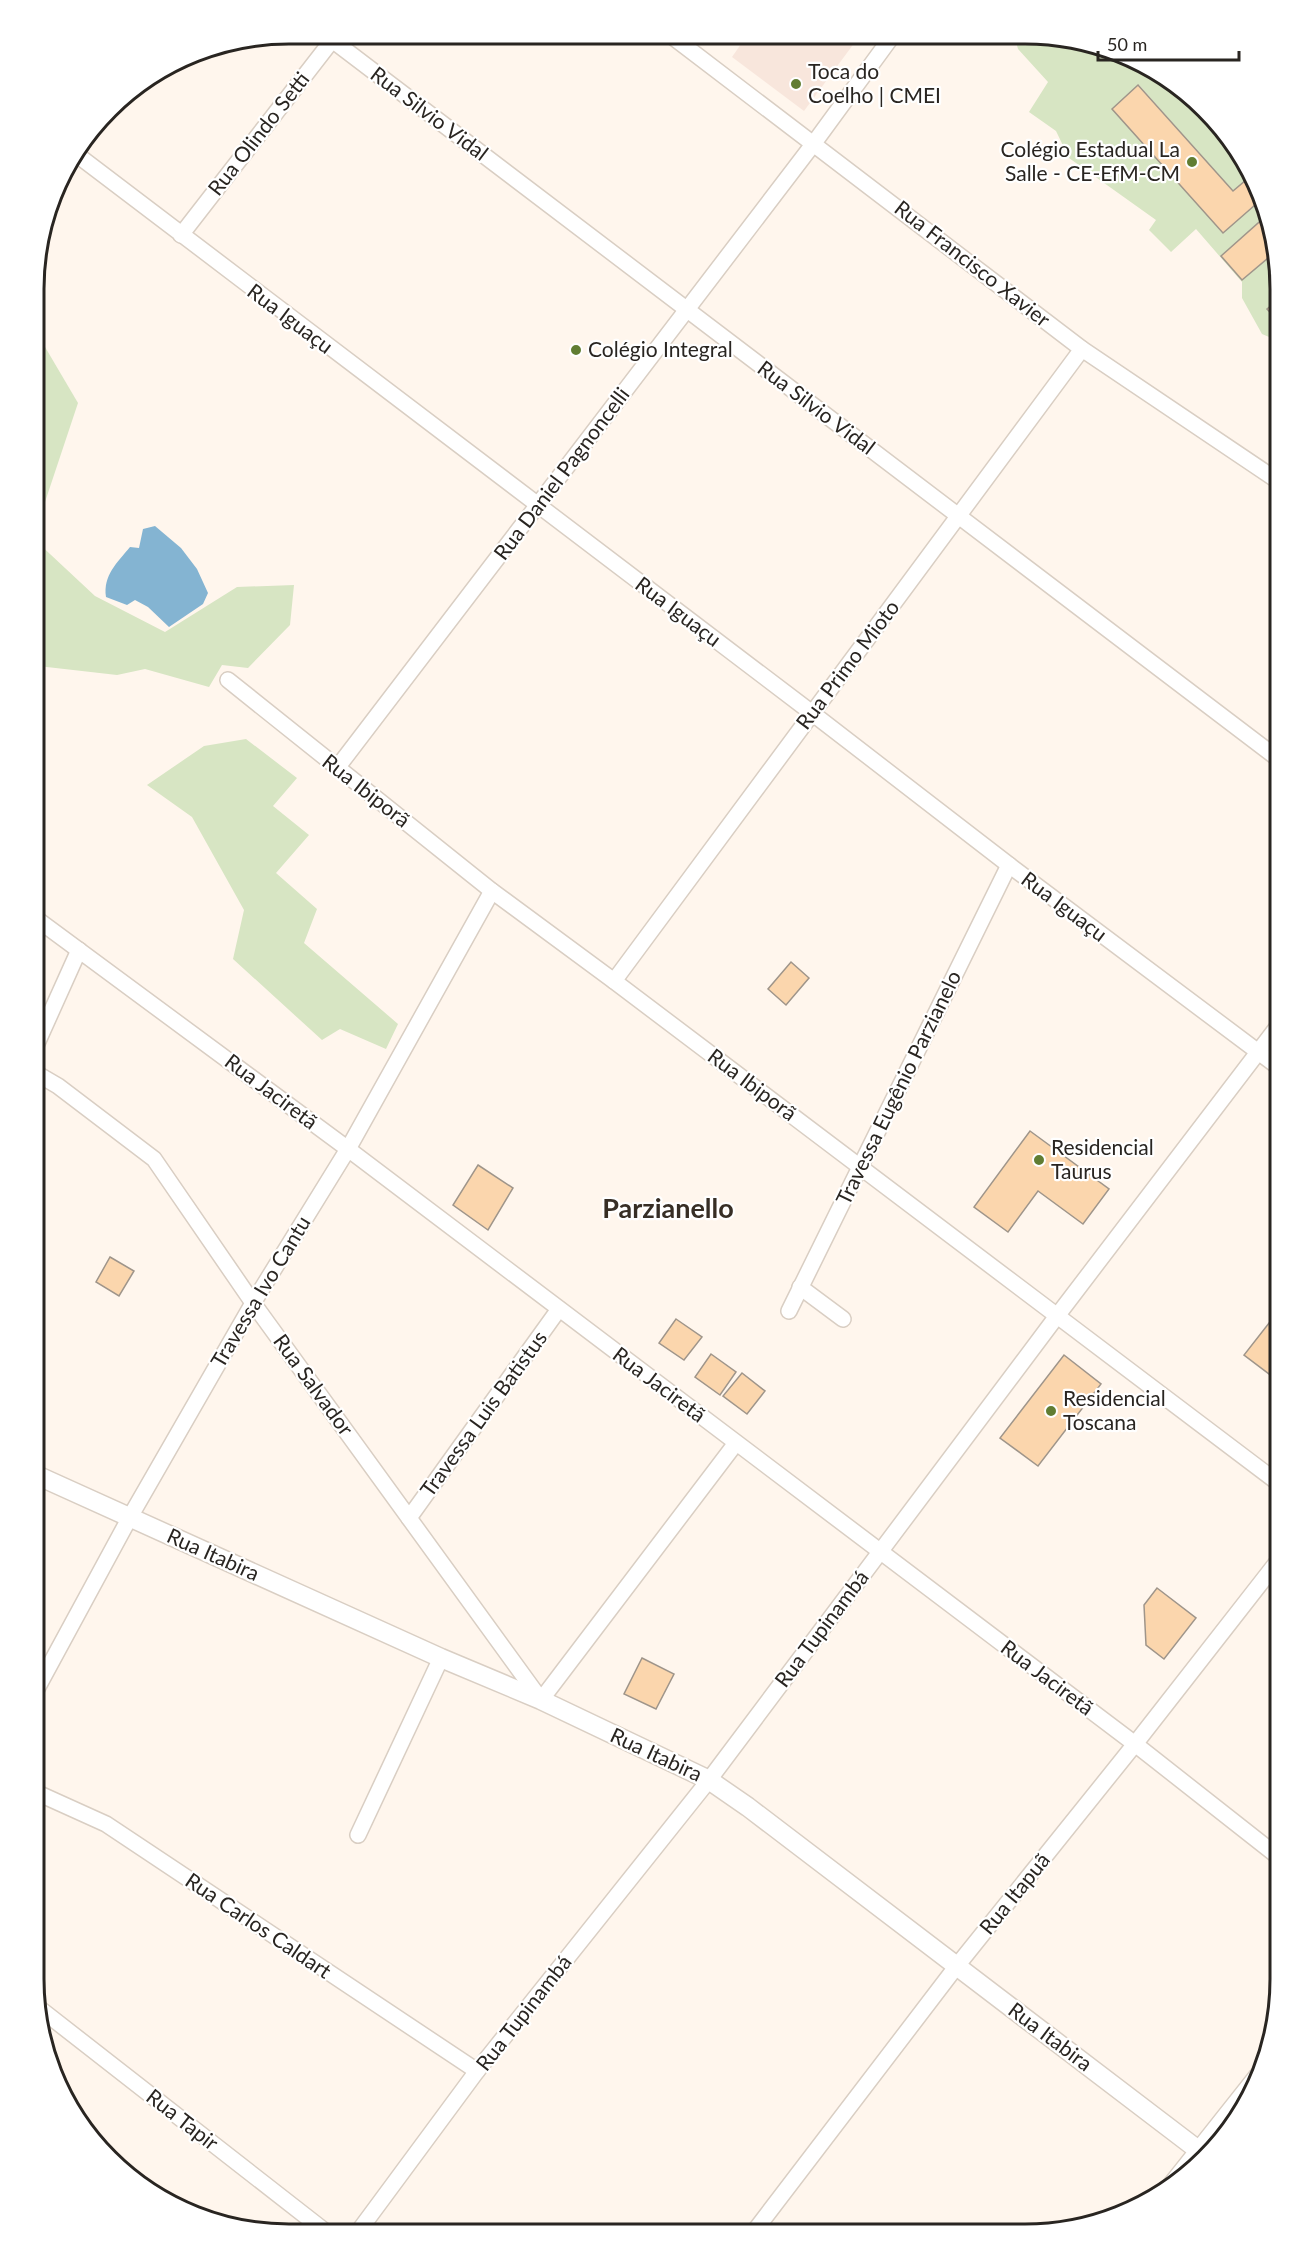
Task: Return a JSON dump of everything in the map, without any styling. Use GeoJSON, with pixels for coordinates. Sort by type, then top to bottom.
{"type":"FeatureCollection","features":[{"type":"Feature","properties":{"kind":"street","name":"Rua Olindo Setti"},"geometry":{"type":"LineString","coordinates":[[181,235],[325,44]]}},
{"type":"Feature","properties":{"kind":"street","name":"Rua Silvio Vidal"},"geometry":{"type":"LineString","coordinates":[[341,44],[1270,753]]}},
{"type":"Feature","properties":{"kind":"street","name":"Rua Francisco Xavier"},"geometry":{"type":"LineString","coordinates":[[682,44],[1082,349],[1270,476]]}},
{"type":"Feature","properties":{"kind":"street","name":"Rua Daniel Pagnoncelli"},"geometry":{"type":"LineString","coordinates":[[337,768],[814,143],[886,44]]}},
{"type":"Feature","properties":{"kind":"street","name":"Rua Iguaçu"},"geometry":{"type":"LineString","coordinates":[[81,158],[1009,865],[1270,1061]]}},
{"type":"Feature","properties":{"kind":"street","name":"Rua Primo Mioto"},"geometry":{"type":"LineString","coordinates":[[614,981],[1082,349]]}},
{"type":"Feature","properties":{"kind":"street","name":"Rua Ibiporã"},"geometry":{"type":"LineString","coordinates":[[228,680],[492,891],[1270,1477]]}},
{"type":"Feature","properties":{"kind":"street","name":"Travessa Eugênio Parzianelo"},"geometry":{"type":"LineString","coordinates":[[789,1311],[1009,865]]}},
{"type":"Feature","properties":{"kind":"street","name":"Travessa Ivo Cantu"},"geometry":{"type":"LineString","coordinates":[[44,1676],[130,1517],[253,1303],[348,1149],[492,891]]}},
{"type":"Feature","properties":{"kind":"street","name":"Rua Jaciretã"},"geometry":{"type":"LineString","coordinates":[[44,924],[348,1149],[1135,1744],[1270,1850]]}},
{"type":"Feature","properties":{"kind":"street"},"geometry":{"type":"LineString","coordinates":[[44,1028],[79,950]]}},
{"type":"Feature","properties":{"kind":"street","name":"Rua Tupinambá"},"geometry":{"type":"LineString","coordinates":[[365,2223],[477,2072],[709,1780],[1270,1035]]}},
{"type":"Feature","properties":{"kind":"street","name":"Rua Salvador"},"geometry":{"type":"LineString","coordinates":[[44,1078],[154,1159],[253,1303],[541,1700]]}},
{"type":"Feature","properties":{"kind":"street"},"geometry":{"type":"LineString","coordinates":[[800,1287],[843,1319]]}},
{"type":"Feature","properties":{"kind":"street","name":"Travessa Luis Batistus"},"geometry":{"type":"LineString","coordinates":[[409,1518],[559,1309]]}},
{"type":"Feature","properties":{"kind":"street"},"geometry":{"type":"LineString","coordinates":[[541,1700],[736,1443]]}},
{"type":"Feature","properties":{"kind":"street","name":"Rua Itabira"},"geometry":{"type":"LineString","coordinates":[[44,1478],[441,1658],[541,1700],[709,1780],[748,1807],[1200,2151]]}},
{"type":"Feature","properties":{"kind":"street","name":"Rua Itapuã"},"geometry":{"type":"LineString","coordinates":[[761,2223],[956,1967],[1270,1571]]}},
{"type":"Feature","properties":{"kind":"street"},"geometry":{"type":"LineString","coordinates":[[358,1835],[441,1658]]}},
{"type":"Feature","properties":{"kind":"street","name":"Rua Carlos Caldart"},"geometry":{"type":"LineString","coordinates":[[44,1796],[106,1824],[477,2072]]}},
{"type":"Feature","properties":{"kind":"street","name":"Rua Tapir"},"geometry":{"type":"LineString","coordinates":[[46,2014],[314,2223]]}},
{"type":"Feature","properties":{"kind":"shaded area","name":"Toca do Coelho | CMEI"},"geometry":{"type":"Polygon","coordinates":[[[741,44],[854,44],[804,111],[732,57],[741,44]]]}},
{"type":"Feature","properties":{"kind":"green space"},"geometry":{"type":"Polygon","coordinates":[[[1017,44],[1073,48],[1119,62],[1148,76],[1174,94],[1210,127],[1238,166],[1245,181],[1233,191],[1139,85],[1112,109],[1223,233],[1255,205],[1261,221],[1221,256],[1242,280],[1268,258],[1270,337],[1262,334],[1242,298],[1242,282],[1196,229],[1171,252],[1149,230],[1156,220],[1069,158],[1056,131],[1029,112],[1048,82],[1018,49],[1017,44]]]}},
{"type":"Feature","properties":{"kind":"green space"},"geometry":{"type":"Polygon","coordinates":[[[44,345],[78,403],[44,505],[44,345]]]}},
{"type":"Feature","properties":{"kind":"green space"},"geometry":{"type":"Polygon","coordinates":[[[44,548],[95,596],[165,632],[237,587],[294,585],[290,625],[248,668],[222,665],[209,687],[145,669],[117,675],[44,667],[44,548]]]}},
{"type":"Feature","properties":{"kind":"green space"},"geometry":{"type":"Polygon","coordinates":[[[246,739],[297,778],[273,806],[309,835],[276,873],[317,909],[304,943],[398,1024],[386,1049],[340,1029],[322,1040],[233,959],[244,910],[192,817],[147,785],[204,746],[246,739]]]}},
{"type":"Feature","properties":{"kind":"water"},"geometry":{"type":"Polygon","coordinates":[[[155,526],[181,548],[197,569],[208,593],[203,604],[169,627],[148,607],[135,600],[127,605],[106,597],[107,582],[116,564],[130,547],[139,548],[143,529],[155,526]]]}},
{"type":"Feature","properties":{"kind":"building","name":"Colégio Estadual La Salle - CE-EfM-CM"},"geometry":{"type":"Polygon","coordinates":[[[1138,85],[1233,191],[1245,181],[1255,205],[1223,233],[1112,109],[1138,85]]]}},
{"type":"Feature","properties":{"kind":"building"},"geometry":{"type":"Polygon","coordinates":[[[1261,221],[1268,258],[1242,280],[1221,256],[1261,221]]]}},
{"type":"Feature","properties":{"kind":"building"},"geometry":{"type":"Polygon","coordinates":[[[791,962],[809,978],[786,1005],[768,989],[791,962]]]}},
{"type":"Feature","properties":{"kind":"building","name":"Residencial Taurus"},"geometry":{"type":"Polygon","coordinates":[[[1030,1131],[1109,1189],[1083,1224],[1038,1191],[1008,1232],[974,1207],[1030,1131]]]}},
{"type":"Feature","properties":{"kind":"building"},"geometry":{"type":"Polygon","coordinates":[[[478,1165],[513,1188],[488,1230],[453,1205],[478,1165]]]}},
{"type":"Feature","properties":{"kind":"building"},"geometry":{"type":"Polygon","coordinates":[[[110,1257],[134,1271],[119,1296],[96,1282],[110,1257]]]}},
{"type":"Feature","properties":{"kind":"building"},"geometry":{"type":"Polygon","coordinates":[[[676,1319],[702,1337],[684,1360],[659,1343],[676,1319]]]}},
{"type":"Feature","properties":{"kind":"building"},"geometry":{"type":"Polygon","coordinates":[[[1270,1322],[1270,1375],[1244,1355],[1270,1322]]]}},
{"type":"Feature","properties":{"kind":"building"},"geometry":{"type":"Polygon","coordinates":[[[711,1354],[736,1372],[720,1395],[695,1377],[711,1354]]]}},
{"type":"Feature","properties":{"kind":"building","name":"Residencial Toscana"},"geometry":{"type":"Polygon","coordinates":[[[1064,1355],[1101,1384],[1038,1466],[1000,1438],[1064,1355]]]}},
{"type":"Feature","properties":{"kind":"building"},"geometry":{"type":"Polygon","coordinates":[[[742,1373],[765,1391],[747,1414],[723,1396],[742,1373]]]}},
{"type":"Feature","properties":{"kind":"building"},"geometry":{"type":"Polygon","coordinates":[[[1157,1588],[1196,1618],[1164,1659],[1146,1645],[1144,1605],[1157,1588]]]}},
{"type":"Feature","properties":{"kind":"building"},"geometry":{"type":"Polygon","coordinates":[[[642,1658],[674,1674],[656,1709],[624,1694],[642,1658]]]}},
{"type":"Feature","properties":{"kind":"place","name":"Toca do Coelho | CMEI"},"geometry":{"type":"Point","coordinates":[796,84]}},
{"type":"Feature","properties":{"kind":"place","name":"Colégio Estadual La Salle - CE-EfM-CM"},"geometry":{"type":"Point","coordinates":[1192,162]}},
{"type":"Feature","properties":{"kind":"place","name":"Colégio Integral"},"geometry":{"type":"Point","coordinates":[576,350]}},
{"type":"Feature","properties":{"kind":"place","name":"Residencial Taurus"},"geometry":{"type":"Point","coordinates":[1039,1160]}},
{"type":"Feature","properties":{"kind":"place","name":"Residencial Toscana"},"geometry":{"type":"Point","coordinates":[1051,1411]}},
{"type":"Feature","properties":{"kind":"district","name":"Parzianello"},"geometry":{"type":"Point","coordinates":[668,1209]}}]}
